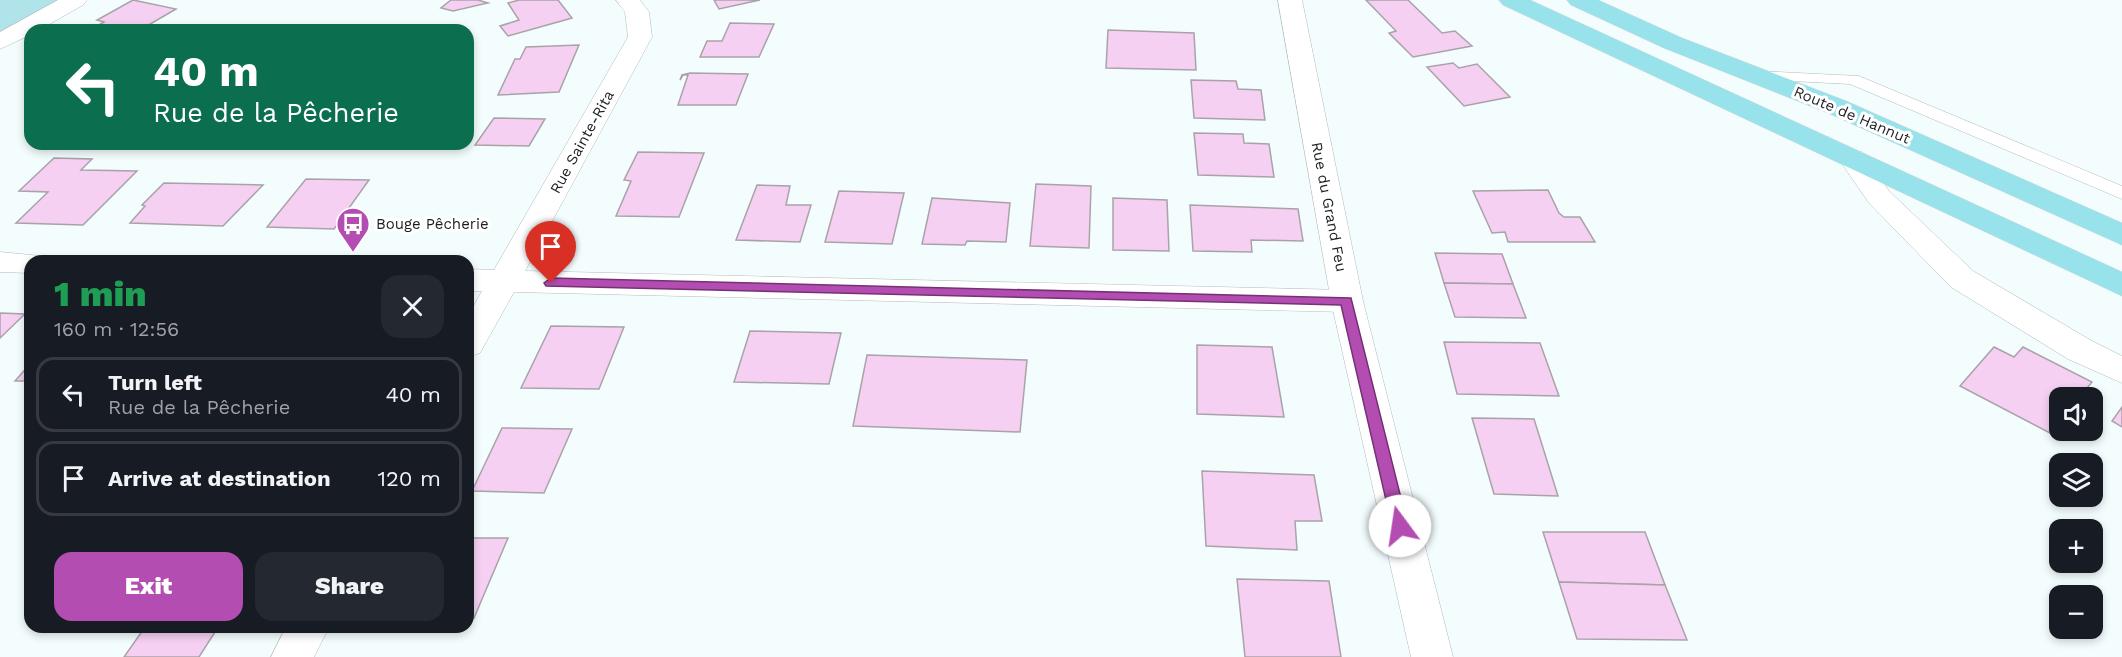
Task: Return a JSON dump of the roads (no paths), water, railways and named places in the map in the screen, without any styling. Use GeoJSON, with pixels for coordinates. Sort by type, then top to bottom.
{"type":"FeatureCollection","features":[{"type":"Feature","properties":{"kind":"main road"},"geometry":{"type":"LineString","coordinates":[[1511,0],[2122,285]]}},
{"type":"Feature","properties":{"kind":"main road","name":"Route de Hannut"},"geometry":{"type":"LineString","coordinates":[[1579,0],[1673,43],[1837,107],[2122,235]]}},
{"type":"Feature","properties":{"kind":"street"},"geometry":{"type":"LineString","coordinates":[[32,24],[75,0]]}},
{"type":"Feature","properties":{"kind":"street","name":"Rue Sainte-Rita"},"geometry":{"type":"LineString","coordinates":[[474,334],[640,37],[637,12],[628,0]]}},
{"type":"Feature","properties":{"kind":"street","name":"Rue du Grand Feu"},"geometry":{"type":"LineString","coordinates":[[1290,0],[1347,301],[1432,657]]}},
{"type":"Feature","properties":{"kind":"street"},"geometry":{"type":"LineString","coordinates":[[0,42],[24,29]]}},
{"type":"Feature","properties":{"kind":"street"},"geometry":{"type":"LineString","coordinates":[[1852,158],[1879,197],[1962,279],[2080,350],[2122,370]]}},
{"type":"Feature","properties":{"kind":"street"},"geometry":{"type":"LineString","coordinates":[[0,262],[24,264]]}},
{"type":"Feature","properties":{"kind":"street"},"geometry":{"type":"LineString","coordinates":[[474,280],[1347,301]]}},
{"type":"Feature","properties":{"kind":"street"},"geometry":{"type":"LineString","coordinates":[[292,657],[305,633]]}},
{"type":"Feature","properties":{"kind":"lane"},"geometry":{"type":"LineString","coordinates":[[1757,76],[1853,79],[2122,193]]}},
{"type":"Feature","properties":{"kind":"place","name":"Bouge Pêcherie"},"geometry":{"type":"Point","coordinates":[353,253]}}]}
